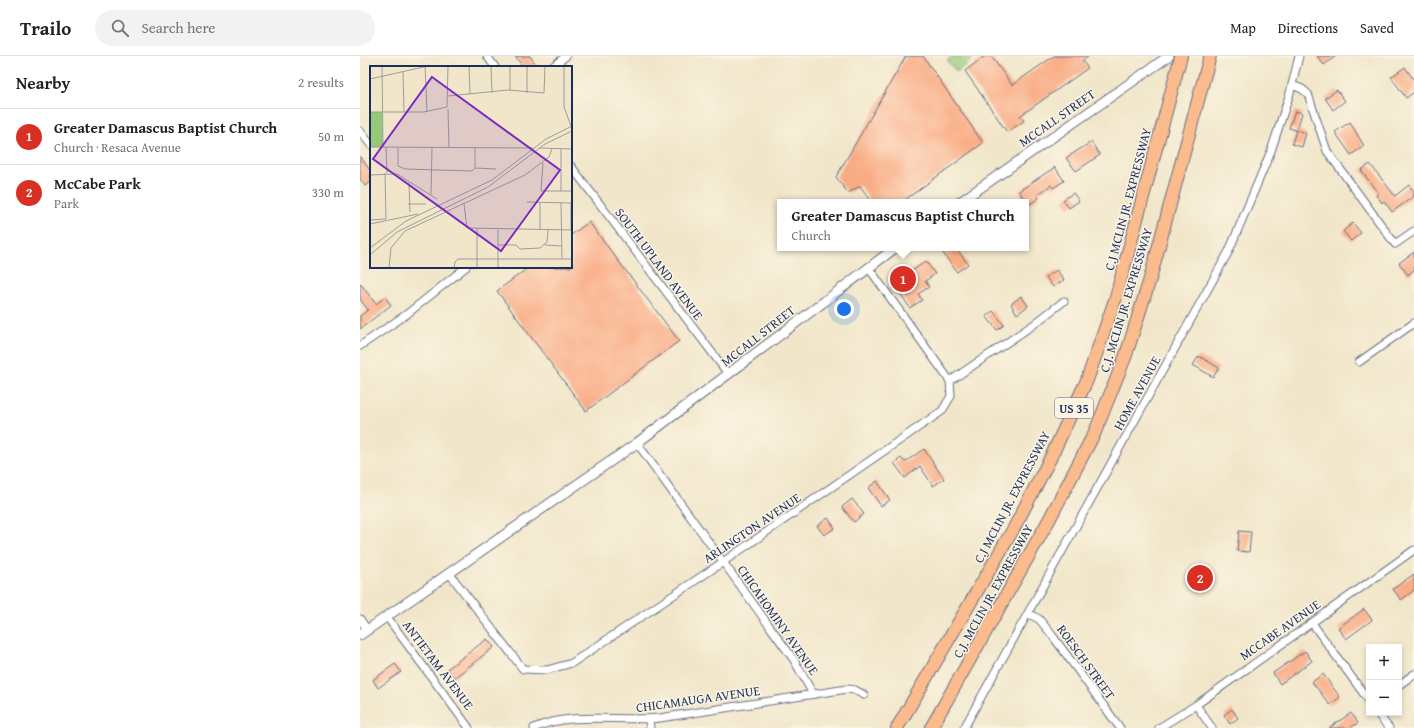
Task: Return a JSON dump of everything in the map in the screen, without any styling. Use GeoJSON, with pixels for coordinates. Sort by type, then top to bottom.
{"type":"FeatureCollection","features":[{"type":"Feature","properties":{"kind":"highway","name":"C.J. MCLIN JR. EXPRESSWAY"},"geometry":{"type":"LineString","coordinates":[[931,728],[1049,520],[1095,432],[1126,356],[1150,279],[1210,56]]}},
{"type":"Feature","properties":{"kind":"highway","name":"C.J MCLIN JR. EXPRESSWAY"},"geometry":{"type":"LineString","coordinates":[[897,728],[1014,528],[1051,457],[1087,380],[1116,297],[1177,57]]}},
{"type":"Feature","properties":{"kind":"street"},"geometry":{"type":"LineString","coordinates":[[487,56],[494,66]]}},
{"type":"Feature","properties":{"kind":"street"},"geometry":{"type":"LineString","coordinates":[[553,66],[566,56]]}},
{"type":"Feature","properties":{"kind":"street","name":"HOME AVENUE"},"geometry":{"type":"LineString","coordinates":[[964,728],[1029,614],[1228,251],[1271,151],[1292,85],[1299,56]]}},
{"type":"Feature","properties":{"kind":"street","name":"MCCALL STREET"},"geometry":{"type":"LineString","coordinates":[[964,199],[1143,74],[1177,57]]}},
{"type":"Feature","properties":{"kind":"street"},"geometry":{"type":"LineString","coordinates":[[1292,85],[1302,89],[1308,94],[1327,151],[1395,244],[1414,231]]}},
{"type":"Feature","properties":{"kind":"street"},"geometry":{"type":"LineString","coordinates":[[360,130],[370,144]]}},
{"type":"Feature","properties":{"kind":"street","name":"SOUTH UPLAND AVENUE"},"geometry":{"type":"LineString","coordinates":[[572,167],[729,375]]}},
{"type":"Feature","properties":{"kind":"street","name":"MCCALL STREET"},"geometry":{"type":"LineString","coordinates":[[363,632],[387,617],[637,443],[729,375],[868,266],[890,251]]}},
{"type":"Feature","properties":{"kind":"street"},"geometry":{"type":"LineString","coordinates":[[868,266],[950,381],[1033,325],[1064,301]]}},
{"type":"Feature","properties":{"kind":"street"},"geometry":{"type":"LineString","coordinates":[[360,346],[407,314],[464,268]]}},
{"type":"Feature","properties":{"kind":"street"},"geometry":{"type":"LineString","coordinates":[[1359,362],[1414,323]]}},
{"type":"Feature","properties":{"kind":"street","name":"ARLINGTON AVENUE"},"geometry":{"type":"LineString","coordinates":[[449,573],[523,669],[547,670],[572,662],[723,562],[942,411],[951,396],[950,381]]}},
{"type":"Feature","properties":{"kind":"street","name":"CHICAHOMINY AVENUE"},"geometry":{"type":"LineString","coordinates":[[637,443],[794,660],[813,694]]}},
{"type":"Feature","properties":{"kind":"street","name":"MCCABE AVENUE"},"geometry":{"type":"LineString","coordinates":[[1159,728],[1196,705],[1414,550]]}},
{"type":"Feature","properties":{"kind":"street","name":"ROESCH STREET"},"geometry":{"type":"LineString","coordinates":[[1029,614],[1039,619],[1052,635],[1120,728]]}},
{"type":"Feature","properties":{"kind":"street","name":"ANTIETAM AVENUE"},"geometry":{"type":"LineString","coordinates":[[387,617],[469,728]]}},
{"type":"Feature","properties":{"kind":"street"},"geometry":{"type":"LineString","coordinates":[[360,619],[363,632]]}},
{"type":"Feature","properties":{"kind":"street"},"geometry":{"type":"LineString","coordinates":[[1312,623],[1366,698]]}},
{"type":"Feature","properties":{"kind":"street"},"geometry":{"type":"LineString","coordinates":[[1402,683],[1414,674]]}},
{"type":"Feature","properties":{"kind":"street","name":"CHICAMAUGA AVENUE"},"geometry":{"type":"LineString","coordinates":[[534,728],[549,722],[567,719],[649,719],[847,689],[855,690],[864,695]]}},
{"type":"Feature","properties":{"kind":"street"},"geometry":{"type":"LineString","coordinates":[[1196,705],[1212,728]]}},
{"type":"Feature","properties":{"kind":"street"},"geometry":{"type":"LineString","coordinates":[[1380,716],[1389,728]]}},
{"type":"Feature","properties":{"kind":"street"},"geometry":{"type":"LineString","coordinates":[[649,719],[650,728]]}},
{"type":"Feature","properties":{"kind":"green space"},"geometry":{"type":"Polygon","coordinates":[[[953,56],[969,56],[972,60],[957,72],[947,61],[953,56]]]}},
{"type":"Feature","properties":{"kind":"building"},"geometry":{"type":"Polygon","coordinates":[[[515,56],[530,56],[537,66],[522,66],[515,56]]]}},
{"type":"Feature","properties":{"kind":"building"},"geometry":{"type":"Polygon","coordinates":[[[906,56],[923,56],[983,143],[906,199],[870,199],[860,186],[848,193],[836,177],[906,56]]]}},
{"type":"Feature","properties":{"kind":"building"},"geometry":{"type":"Polygon","coordinates":[[[985,56],[991,56],[1012,85],[1054,56],[1089,56],[1082,61],[1088,68],[1020,116],[1024,121],[1007,132],[965,71],[985,56]]]}},
{"type":"Feature","properties":{"kind":"building"},"geometry":{"type":"Polygon","coordinates":[[[1317,56],[1336,56],[1324,65],[1317,56]]]}},
{"type":"Feature","properties":{"kind":"building"},"geometry":{"type":"Polygon","coordinates":[[[1405,67],[1414,80],[1414,92],[1406,98],[1391,77],[1405,67]]]}},
{"type":"Feature","properties":{"kind":"building"},"geometry":{"type":"Polygon","coordinates":[[[1337,90],[1345,101],[1333,110],[1325,98],[1337,90]]]}},
{"type":"Feature","properties":{"kind":"building"},"geometry":{"type":"Polygon","coordinates":[[[1295,111],[1302,113],[1297,130],[1306,133],[1302,147],[1292,144],[1296,130],[1289,128],[1295,111]]]}},
{"type":"Feature","properties":{"kind":"building"},"geometry":{"type":"Polygon","coordinates":[[[1350,122],[1364,146],[1351,155],[1335,132],[1350,122]]]}},
{"type":"Feature","properties":{"kind":"building"},"geometry":{"type":"Polygon","coordinates":[[[1091,142],[1100,155],[1076,171],[1066,158],[1091,142]]]}},
{"type":"Feature","properties":{"kind":"building"},"geometry":{"type":"Polygon","coordinates":[[[360,156],[370,171],[370,183],[365,186],[360,179],[360,156]]]}},
{"type":"Feature","properties":{"kind":"building"},"geometry":{"type":"Polygon","coordinates":[[[1370,164],[1395,196],[1409,185],[1414,192],[1414,196],[1392,212],[1384,201],[1382,203],[1376,195],[1378,193],[1361,170],[1370,164]]]}},
{"type":"Feature","properties":{"kind":"building"},"geometry":{"type":"Polygon","coordinates":[[[1055,167],[1064,181],[1053,188],[1051,185],[1037,195],[1039,198],[1029,204],[1029,199],[1024,199],[1019,191],[1055,167]]]}},
{"type":"Feature","properties":{"kind":"building"},"geometry":{"type":"Polygon","coordinates":[[[1073,193],[1079,201],[1069,208],[1063,200],[1073,193]]]}},
{"type":"Feature","properties":{"kind":"building"},"geometry":{"type":"Polygon","coordinates":[[[589,222],[679,341],[586,411],[497,291],[528,268],[572,268],[572,234],[589,222]]]}},
{"type":"Feature","properties":{"kind":"building"},"geometry":{"type":"Polygon","coordinates":[[[1353,223],[1361,233],[1351,241],[1343,231],[1353,223]]]}},
{"type":"Feature","properties":{"kind":"building"},"geometry":{"type":"Polygon","coordinates":[[[941,251],[958,251],[968,264],[957,272],[941,251]]]}},
{"type":"Feature","properties":{"kind":"building"},"geometry":{"type":"Polygon","coordinates":[[[1414,252],[1414,270],[1408,275],[1399,263],[1414,252]]]}},
{"type":"Feature","properties":{"kind":"building"},"geometry":{"type":"Polygon","coordinates":[[[926,261],[935,274],[925,281],[929,287],[918,294],[922,300],[910,308],[894,284],[926,261]]]}},
{"type":"Feature","properties":{"kind":"building"},"geometry":{"type":"Polygon","coordinates":[[[1057,270],[1064,280],[1053,287],[1046,277],[1057,270]]]}},
{"type":"Feature","properties":{"kind":"building"},"geometry":{"type":"Polygon","coordinates":[[[360,283],[376,304],[385,297],[391,305],[360,329],[360,316],[368,310],[360,299],[360,283]]]}},
{"type":"Feature","properties":{"kind":"building"},"geometry":{"type":"Polygon","coordinates":[[[1021,296],[1028,306],[1017,314],[1011,304],[1021,296]]]}},
{"type":"Feature","properties":{"kind":"building"},"geometry":{"type":"Polygon","coordinates":[[[993,311],[1004,325],[997,330],[986,316],[993,311]]]}},
{"type":"Feature","properties":{"kind":"building"},"geometry":{"type":"Polygon","coordinates":[[[1199,356],[1219,368],[1213,377],[1193,365],[1199,356]]]}},
{"type":"Feature","properties":{"kind":"building"},"geometry":{"type":"Polygon","coordinates":[[[924,449],[944,479],[933,486],[920,466],[905,478],[894,463],[901,458],[905,462],[924,449]]]}},
{"type":"Feature","properties":{"kind":"building"},"geometry":{"type":"Polygon","coordinates":[[[877,481],[890,500],[881,506],[868,488],[877,481]]]}},
{"type":"Feature","properties":{"kind":"building"},"geometry":{"type":"Polygon","coordinates":[[[852,499],[864,514],[854,522],[842,507],[852,499]]]}},
{"type":"Feature","properties":{"kind":"building"},"geometry":{"type":"Polygon","coordinates":[[[828,518],[835,528],[824,535],[817,526],[828,518]]]}},
{"type":"Feature","properties":{"kind":"building"},"geometry":{"type":"Polygon","coordinates":[[[1239,531],[1251,532],[1249,552],[1237,551],[1239,531]]]}},
{"type":"Feature","properties":{"kind":"building"},"geometry":{"type":"Polygon","coordinates":[[[1414,574],[1414,590],[1401,600],[1393,589],[1414,574]]]}},
{"type":"Feature","properties":{"kind":"building"},"geometry":{"type":"Polygon","coordinates":[[[1364,609],[1372,620],[1346,639],[1338,628],[1364,609]]]}},
{"type":"Feature","properties":{"kind":"building"},"geometry":{"type":"Polygon","coordinates":[[[487,639],[494,647],[454,678],[447,669],[487,639]]]}},
{"type":"Feature","properties":{"kind":"building"},"geometry":{"type":"Polygon","coordinates":[[[1305,651],[1312,661],[1280,684],[1273,673],[1305,651]]]}},
{"type":"Feature","properties":{"kind":"building"},"geometry":{"type":"Polygon","coordinates":[[[395,664],[401,672],[378,688],[373,680],[395,664]]]}},
{"type":"Feature","properties":{"kind":"building"},"geometry":{"type":"Polygon","coordinates":[[[1323,674],[1340,697],[1330,705],[1312,682],[1323,674]]]}},
{"type":"Feature","properties":{"kind":"building"},"geometry":{"type":"Polygon","coordinates":[[[1232,709],[1238,718],[1230,724],[1224,715],[1232,709]]]}},
{"type":"Feature","properties":{"kind":"building"},"geometry":{"type":"Polygon","coordinates":[[[1351,713],[1358,723],[1350,728],[1329,728],[1351,713]]]}},
{"type":"Feature","properties":{"kind":"place","name":"Greater Damascus Baptist Church"},"geometry":{"type":"Point","coordinates":[903,279]}},
{"type":"Feature","properties":{"kind":"place","name":"McCabe Park"},"geometry":{"type":"Point","coordinates":[1200,578]}}]}
